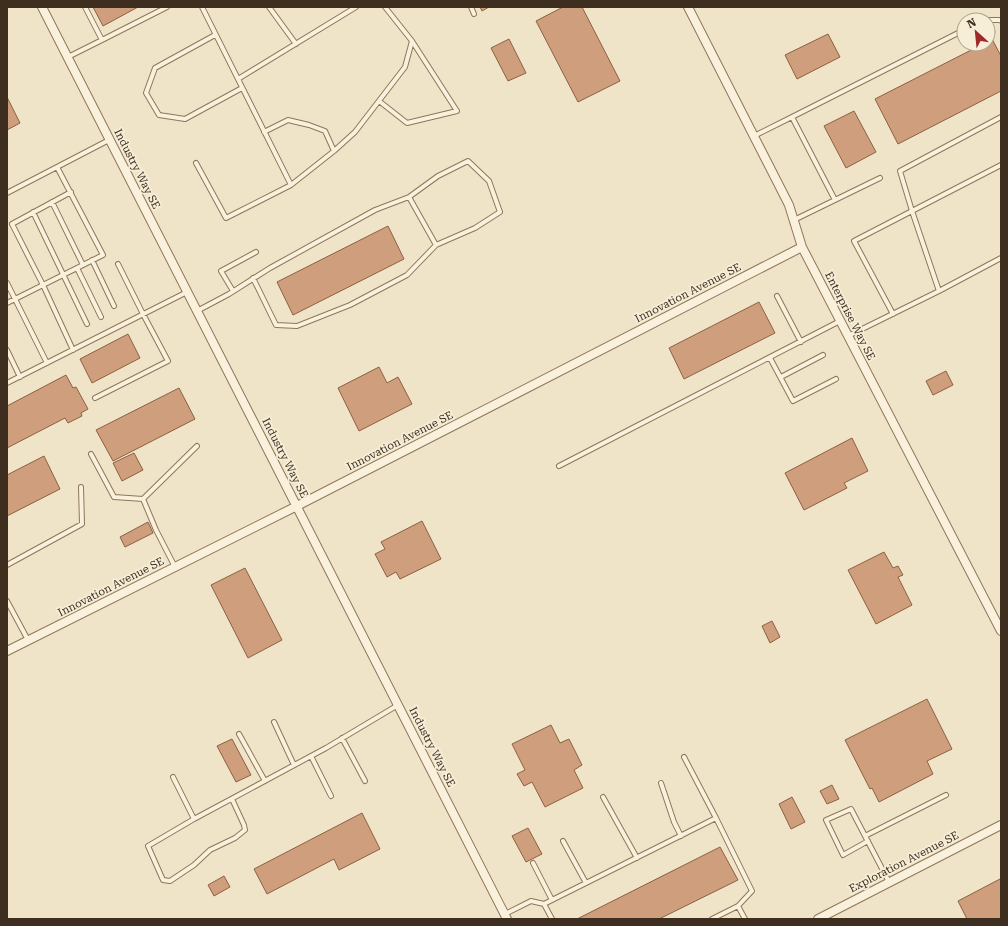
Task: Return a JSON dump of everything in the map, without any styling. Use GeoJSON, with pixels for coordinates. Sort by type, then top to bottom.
{"type":"FeatureCollection","features":[{"type":"Feature","properties":{"kind":"street","name":"Industry Way SE"},"geometry":{"type":"LineString","coordinates":[[42,7],[506,916]]}},
{"type":"Feature","properties":{"kind":"street","name":"Enterprise Way SE"},"geometry":{"type":"LineString","coordinates":[[688,7],[789,205],[802,247],[1001,631]]}},
{"type":"Feature","properties":{"kind":"street","name":"Innovation Avenue SE"},"geometry":{"type":"LineString","coordinates":[[7,651],[297,506],[802,247]]}},
{"type":"Feature","properties":{"kind":"street","name":"Exploration Avenue SE"},"geometry":{"type":"LineString","coordinates":[[818,919],[1001,825]]}},
{"type":"Feature","properties":{"kind":"lane"},"geometry":{"type":"LineString","coordinates":[[85,7],[102,40]]}},
{"type":"Feature","properties":{"kind":"lane"},"geometry":{"type":"LineString","coordinates":[[68,57],[167,7]]}},
{"type":"Feature","properties":{"kind":"lane"},"geometry":{"type":"LineString","coordinates":[[202,7],[291,185]]}},
{"type":"Feature","properties":{"kind":"lane"},"geometry":{"type":"LineString","coordinates":[[269,7],[296,44]]}},
{"type":"Feature","properties":{"kind":"lane"},"geometry":{"type":"LineString","coordinates":[[238,79],[356,7]]}},
{"type":"Feature","properties":{"kind":"lane"},"geometry":{"type":"LineString","coordinates":[[379,101],[406,122],[457,111],[412,41],[385,7]]}},
{"type":"Feature","properties":{"kind":"lane"},"geometry":{"type":"LineString","coordinates":[[471,7],[474,14]]}},
{"type":"Feature","properties":{"kind":"lane"},"geometry":{"type":"LineString","coordinates":[[754,136],[956,34]]}},
{"type":"Feature","properties":{"kind":"lane"},"geometry":{"type":"LineString","coordinates":[[215,35],[155,68],[146,93],[159,115],[185,119],[242,88]]}},
{"type":"Feature","properties":{"kind":"lane"},"geometry":{"type":"LineString","coordinates":[[196,163],[226,218],[291,185],[334,151],[355,132],[405,67],[412,41]]}},
{"type":"Feature","properties":{"kind":"lane"},"geometry":{"type":"LineString","coordinates":[[792,117],[835,200]]}},
{"type":"Feature","properties":{"kind":"lane"},"geometry":{"type":"LineString","coordinates":[[939,291],[900,171],[1001,117]]}},
{"type":"Feature","properties":{"kind":"lane"},"geometry":{"type":"LineString","coordinates":[[264,132],[288,120],[309,125],[325,131],[334,151]]}},
{"type":"Feature","properties":{"kind":"lane"},"geometry":{"type":"LineString","coordinates":[[7,193],[110,140]]}},
{"type":"Feature","properties":{"kind":"lane"},"geometry":{"type":"LineString","coordinates":[[197,311],[233,291],[253,278],[270,268],[375,210],[409,197],[438,176],[468,161],[489,181],[500,212],[475,228],[436,245],[407,276],[350,305],[297,326],[276,325],[253,278]]}},
{"type":"Feature","properties":{"kind":"lane"},"geometry":{"type":"LineString","coordinates":[[893,314],[854,241],[1001,165]]}},
{"type":"Feature","properties":{"kind":"lane"},"geometry":{"type":"LineString","coordinates":[[7,303],[103,255],[57,167]]}},
{"type":"Feature","properties":{"kind":"lane"},"geometry":{"type":"LineString","coordinates":[[794,221],[880,178]]}},
{"type":"Feature","properties":{"kind":"lane"},"geometry":{"type":"LineString","coordinates":[[71,192],[9,226],[43,285],[73,350]]}},
{"type":"Feature","properties":{"kind":"lane"},"geometry":{"type":"LineString","coordinates":[[409,197],[436,245]]}},
{"type":"Feature","properties":{"kind":"lane"},"geometry":{"type":"LineString","coordinates":[[52,202],[83,265]]}},
{"type":"Feature","properties":{"kind":"lane"},"geometry":{"type":"LineString","coordinates":[[33,212],[87,324]]}},
{"type":"Feature","properties":{"kind":"lane"},"geometry":{"type":"LineString","coordinates":[[233,291],[222,271],[256,252]]}},
{"type":"Feature","properties":{"kind":"lane"},"geometry":{"type":"LineString","coordinates":[[848,336],[939,291],[1001,258]]}},
{"type":"Feature","properties":{"kind":"lane"},"geometry":{"type":"LineString","coordinates":[[92,260],[114,306]]}},
{"type":"Feature","properties":{"kind":"lane"},"geometry":{"type":"LineString","coordinates":[[95,398],[168,361],[118,264]]}},
{"type":"Feature","properties":{"kind":"lane"},"geometry":{"type":"LineString","coordinates":[[77,268],[101,317]]}},
{"type":"Feature","properties":{"kind":"lane"},"geometry":{"type":"LineString","coordinates":[[7,283],[47,363]]}},
{"type":"Feature","properties":{"kind":"lane"},"geometry":{"type":"LineString","coordinates":[[7,383],[187,291]]}},
{"type":"Feature","properties":{"kind":"lane"},"geometry":{"type":"LineString","coordinates":[[777,296],[801,342]]}},
{"type":"Feature","properties":{"kind":"lane"},"geometry":{"type":"LineString","coordinates":[[559,466],[840,321]]}},
{"type":"Feature","properties":{"kind":"lane"},"geometry":{"type":"LineString","coordinates":[[7,350],[20,377]]}},
{"type":"Feature","properties":{"kind":"lane"},"geometry":{"type":"LineString","coordinates":[[781,377],[823,355]]}},
{"type":"Feature","properties":{"kind":"lane"},"geometry":{"type":"LineString","coordinates":[[770,358],[793,401],[836,379]]}},
{"type":"Feature","properties":{"kind":"lane"},"geometry":{"type":"LineString","coordinates":[[91,454],[114,497],[143,499],[197,446]]}},
{"type":"Feature","properties":{"kind":"lane"},"geometry":{"type":"LineString","coordinates":[[7,565],[82,524],[81,487]]}},
{"type":"Feature","properties":{"kind":"lane"},"geometry":{"type":"LineString","coordinates":[[143,499],[175,567]]}},
{"type":"Feature","properties":{"kind":"lane"},"geometry":{"type":"LineString","coordinates":[[7,601],[28,640]]}},
{"type":"Feature","properties":{"kind":"lane"},"geometry":{"type":"LineString","coordinates":[[232,799],[245,830],[235,838],[210,850],[194,865],[170,881],[163,880],[148,846],[194,819],[311,756],[398,705]]}},
{"type":"Feature","properties":{"kind":"lane"},"geometry":{"type":"LineString","coordinates":[[274,722],[294,765]]}},
{"type":"Feature","properties":{"kind":"lane"},"geometry":{"type":"LineString","coordinates":[[239,734],[265,781]]}},
{"type":"Feature","properties":{"kind":"lane"},"geometry":{"type":"LineString","coordinates":[[342,738],[365,781]]}},
{"type":"Feature","properties":{"kind":"lane"},"geometry":{"type":"LineString","coordinates":[[311,756],[331,796]]}},
{"type":"Feature","properties":{"kind":"lane"},"geometry":{"type":"LineString","coordinates":[[684,757],[752,891],[738,906],[712,919]]}},
{"type":"Feature","properties":{"kind":"lane"},"geometry":{"type":"LineString","coordinates":[[173,777],[194,819]]}},
{"type":"Feature","properties":{"kind":"lane"},"geometry":{"type":"LineString","coordinates":[[661,783],[674,822],[681,836]]}},
{"type":"Feature","properties":{"kind":"lane"},"geometry":{"type":"LineString","coordinates":[[866,836],[946,795]]}},
{"type":"Feature","properties":{"kind":"lane"},"geometry":{"type":"LineString","coordinates":[[603,797],[637,858]]}},
{"type":"Feature","properties":{"kind":"lane"},"geometry":{"type":"LineString","coordinates":[[868,841],[843,855],[826,820],[851,809],[866,836],[889,883]]}},
{"type":"Feature","properties":{"kind":"lane"},"geometry":{"type":"LineString","coordinates":[[506,916],[531,901],[544,904],[716,818]]}},
{"type":"Feature","properties":{"kind":"lane"},"geometry":{"type":"LineString","coordinates":[[563,841],[586,883]]}},
{"type":"Feature","properties":{"kind":"lane"},"geometry":{"type":"LineString","coordinates":[[533,863],[552,900]]}},
{"type":"Feature","properties":{"kind":"lane"},"geometry":{"type":"LineString","coordinates":[[544,904],[552,919]]}},
{"type":"Feature","properties":{"kind":"lane"},"geometry":{"type":"LineString","coordinates":[[738,906],[745,919]]}},
{"type":"Feature","properties":{"kind":"building"},"geometry":{"type":"Polygon","coordinates":[[[93,7],[138,7],[103,26],[93,7]]]}},
{"type":"Feature","properties":{"kind":"building"},"geometry":{"type":"Polygon","coordinates":[[[480,7],[489,7],[482,11],[480,7]]]}},
{"type":"Feature","properties":{"kind":"building"},"geometry":{"type":"Polygon","coordinates":[[[563,7],[582,7],[620,81],[578,102],[536,21],[563,7]]]}},
{"type":"Feature","properties":{"kind":"building"},"geometry":{"type":"Polygon","coordinates":[[[828,34],[840,57],[797,79],[785,55],[828,34]]]}},
{"type":"Feature","properties":{"kind":"building"},"geometry":{"type":"Polygon","coordinates":[[[509,39],[526,73],[508,81],[491,48],[509,39]]]}},
{"type":"Feature","properties":{"kind":"building"},"geometry":{"type":"Polygon","coordinates":[[[996,47],[1001,56],[1001,91],[898,144],[875,99],[967,52],[996,52],[996,47]]]}},
{"type":"Feature","properties":{"kind":"building"},"geometry":{"type":"Polygon","coordinates":[[[7,97],[20,123],[7,130],[7,97]]]}},
{"type":"Feature","properties":{"kind":"building"},"geometry":{"type":"Polygon","coordinates":[[[854,111],[876,152],[846,168],[824,126],[854,111]]]}},
{"type":"Feature","properties":{"kind":"building"},"geometry":{"type":"Polygon","coordinates":[[[388,226],[404,259],[293,315],[277,282],[388,226]]]}},
{"type":"Feature","properties":{"kind":"building"},"geometry":{"type":"Polygon","coordinates":[[[759,302],[775,333],[684,379],[669,348],[759,302]]]}},
{"type":"Feature","properties":{"kind":"building"},"geometry":{"type":"Polygon","coordinates":[[[128,334],[140,358],[92,383],[80,359],[128,334]]]}},
{"type":"Feature","properties":{"kind":"building"},"geometry":{"type":"Polygon","coordinates":[[[379,367],[387,383],[398,377],[412,404],[359,431],[338,388],[379,367]]]}},
{"type":"Feature","properties":{"kind":"building"},"geometry":{"type":"Polygon","coordinates":[[[946,371],[953,385],[933,395],[926,381],[946,371]]]}},
{"type":"Feature","properties":{"kind":"building"},"geometry":{"type":"Polygon","coordinates":[[[66,375],[73,388],[76,387],[88,409],[81,413],[82,416],[68,423],[65,418],[7,448],[7,406],[66,375]]]}},
{"type":"Feature","properties":{"kind":"building"},"geometry":{"type":"Polygon","coordinates":[[[179,388],[195,419],[113,461],[96,430],[179,388]]]}},
{"type":"Feature","properties":{"kind":"building"},"geometry":{"type":"Polygon","coordinates":[[[852,438],[868,471],[844,483],[847,488],[804,510],[785,473],[852,438]]]}},
{"type":"Feature","properties":{"kind":"building"},"geometry":{"type":"Polygon","coordinates":[[[134,453],[143,470],[122,481],[113,463],[134,453]]]}},
{"type":"Feature","properties":{"kind":"building"},"geometry":{"type":"Polygon","coordinates":[[[44,456],[60,489],[7,516],[7,475],[44,456]]]}},
{"type":"Feature","properties":{"kind":"building"},"geometry":{"type":"Polygon","coordinates":[[[422,521],[441,559],[400,579],[396,572],[387,577],[375,554],[385,549],[381,542],[422,521]]]}},
{"type":"Feature","properties":{"kind":"building"},"geometry":{"type":"Polygon","coordinates":[[[148,522],[153,533],[125,547],[120,537],[148,522]]]}},
{"type":"Feature","properties":{"kind":"building"},"geometry":{"type":"Polygon","coordinates":[[[884,552],[893,568],[898,566],[903,575],[898,577],[912,605],[876,624],[848,570],[884,552]]]}},
{"type":"Feature","properties":{"kind":"building"},"geometry":{"type":"Polygon","coordinates":[[[245,568],[282,640],[248,658],[211,585],[245,568]]]}},
{"type":"Feature","properties":{"kind":"building"},"geometry":{"type":"Polygon","coordinates":[[[772,621],[780,637],[770,643],[762,626],[772,621]]]}},
{"type":"Feature","properties":{"kind":"building"},"geometry":{"type":"Polygon","coordinates":[[[927,699],[952,749],[927,761],[933,774],[879,802],[872,788],[870,789],[845,740],[927,699]]]}},
{"type":"Feature","properties":{"kind":"building"},"geometry":{"type":"Polygon","coordinates":[[[551,725],[560,743],[569,739],[582,765],[574,770],[583,788],[545,807],[532,782],[524,786],[517,774],[525,770],[512,744],[551,725]]]}},
{"type":"Feature","properties":{"kind":"building"},"geometry":{"type":"Polygon","coordinates":[[[232,739],[251,775],[236,782],[217,746],[232,739]]]}},
{"type":"Feature","properties":{"kind":"building"},"geometry":{"type":"Polygon","coordinates":[[[832,785],[839,799],[827,804],[820,791],[832,785]]]}},
{"type":"Feature","properties":{"kind":"building"},"geometry":{"type":"Polygon","coordinates":[[[792,797],[805,822],[791,829],[779,804],[792,797]]]}},
{"type":"Feature","properties":{"kind":"building"},"geometry":{"type":"Polygon","coordinates":[[[362,813],[380,849],[339,870],[334,859],[267,894],[254,869],[362,813]]]}},
{"type":"Feature","properties":{"kind":"building"},"geometry":{"type":"Polygon","coordinates":[[[528,828],[542,854],[526,862],[512,836],[528,828]]]}},
{"type":"Feature","properties":{"kind":"building"},"geometry":{"type":"Polygon","coordinates":[[[720,847],[738,880],[659,919],[577,919],[720,847]]]}},
{"type":"Feature","properties":{"kind":"building"},"geometry":{"type":"Polygon","coordinates":[[[224,876],[230,887],[214,896],[208,885],[224,876]]]}},
{"type":"Feature","properties":{"kind":"building"},"geometry":{"type":"Polygon","coordinates":[[[1000,879],[1001,919],[967,919],[958,901],[1000,879]]]}}]}
